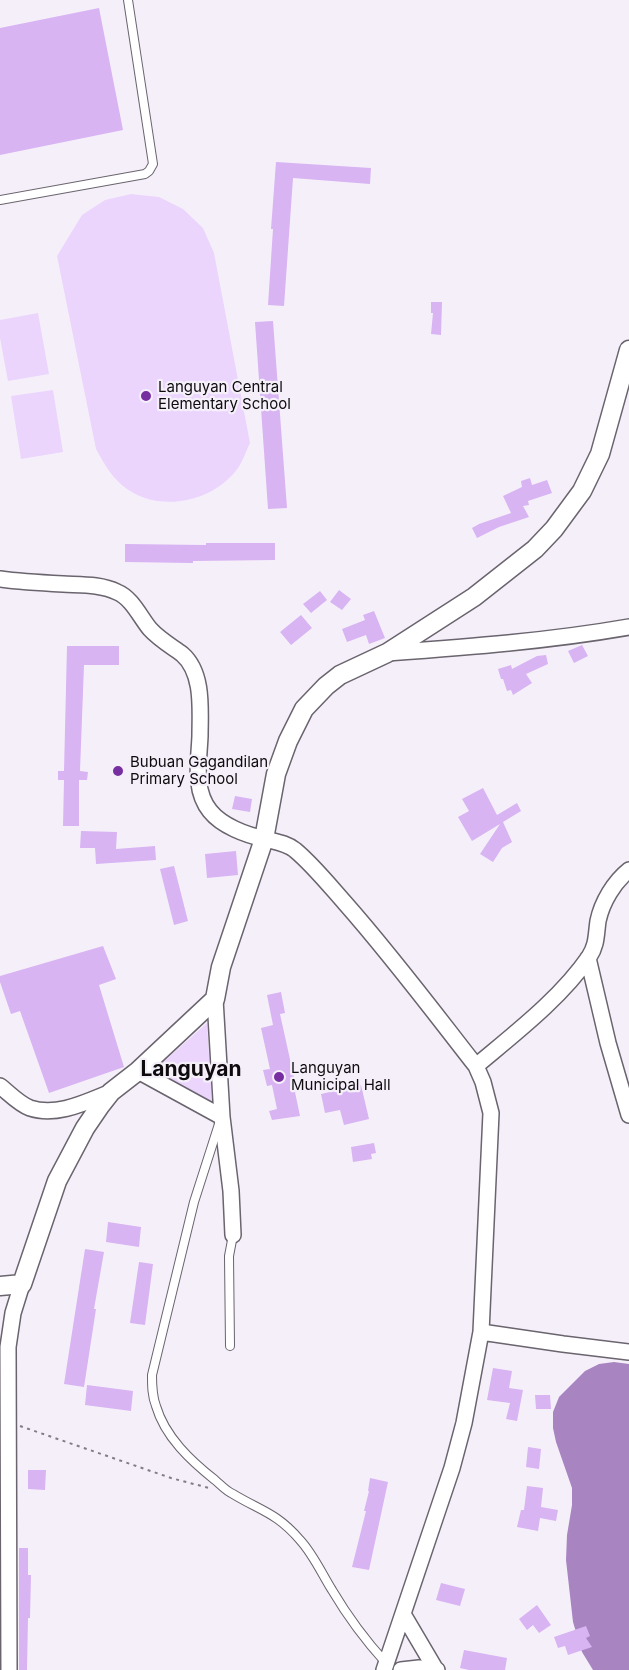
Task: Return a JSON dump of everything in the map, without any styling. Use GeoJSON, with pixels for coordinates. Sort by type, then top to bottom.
{"type":"FeatureCollection","features":[{"type":"Feature","properties":{"kind":"street"},"geometry":{"type":"LineString","coordinates":[[234,1235],[222,1117],[215,999],[221,967],[264,839],[279,764],[288,741],[304,709],[326,686],[340,675],[387,653],[474,597],[536,549],[554,529],[582,491],[600,454],[629,350]]}},
{"type":"Feature","properties":{"kind":"street"},"geometry":{"type":"LineString","coordinates":[[0,579],[32,583],[89,585],[119,592],[150,629],[184,656],[191,665],[199,692],[198,773],[202,799],[218,819],[229,826],[264,839],[284,843],[324,880],[379,941],[476,1066],[489,1099],[491,1113],[481,1332],[464,1424],[452,1468],[385,1666]]}},
{"type":"Feature","properties":{"kind":"street"},"geometry":{"type":"LineString","coordinates":[[387,653],[512,643],[629,627]]}},
{"type":"Feature","properties":{"kind":"street"},"geometry":{"type":"LineString","coordinates":[[476,1066],[532,1019],[588,958],[596,946],[598,922],[602,909],[614,886],[629,870]]}},
{"type":"Feature","properties":{"kind":"street"},"geometry":{"type":"LineString","coordinates":[[588,958],[608,1043],[629,1115]]}},
{"type":"Feature","properties":{"kind":"street"},"geometry":{"type":"LineString","coordinates":[[9,1670],[9,1422],[4,1347],[13,1313],[57,1181],[85,1128],[111,1092],[138,1071],[215,999]]}},
{"type":"Feature","properties":{"kind":"street"},"geometry":{"type":"LineString","coordinates":[[138,1071],[222,1117]]}},
{"type":"Feature","properties":{"kind":"street"},"geometry":{"type":"LineString","coordinates":[[0,1086],[16,1100],[29,1107],[43,1110],[68,1107],[111,1092]]}},
{"type":"Feature","properties":{"kind":"street"},"geometry":{"type":"LineString","coordinates":[[0,1286],[22,1284]]}},
{"type":"Feature","properties":{"kind":"street"},"geometry":{"type":"LineString","coordinates":[[481,1332],[629,1352]]}},
{"type":"Feature","properties":{"kind":"street"},"geometry":{"type":"LineString","coordinates":[[403,1614],[436,1670]]}},
{"type":"Feature","properties":{"kind":"street"},"geometry":{"type":"LineString","coordinates":[[401,1670],[419,1668],[436,1670]]}},
{"type":"Feature","properties":{"kind":"lane"},"geometry":{"type":"LineString","coordinates":[[0,200],[145,174],[151,168],[153,164],[128,0]]}},
{"type":"Feature","properties":{"kind":"lane"},"geometry":{"type":"LineString","coordinates":[[222,1117],[194,1202],[152,1375],[152,1392],[156,1407],[175,1442],[198,1467],[232,1494],[276,1516],[303,1542],[350,1620],[385,1666]]}},
{"type":"Feature","properties":{"kind":"lane"},"geometry":{"type":"LineString","coordinates":[[230,1346],[228,1256],[234,1235]]}},
{"type":"Feature","properties":{"kind":"path"},"geometry":{"type":"LineString","coordinates":[[9,1422],[171,1478],[232,1494]]}},
{"type":"Feature","properties":{"kind":"shaded area"},"geometry":{"type":"Polygon","coordinates":[[[131,194],[159,197],[183,209],[203,228],[214,253],[250,443],[240,465],[227,480],[214,490],[184,501],[152,500],[137,495],[114,478],[96,449],[57,256],[82,215],[105,200],[131,194]]]}},
{"type":"Feature","properties":{"kind":"shaded area"},"geometry":{"type":"Polygon","coordinates":[[[38,313],[49,374],[8,381],[0,338],[0,320],[38,313]]]}},
{"type":"Feature","properties":{"kind":"shaded area"},"geometry":{"type":"Polygon","coordinates":[[[53,390],[63,452],[21,459],[11,396],[53,390]]]}},
{"type":"Feature","properties":{"kind":"shaded area"},"geometry":{"type":"Polygon","coordinates":[[[207,1023],[212,1102],[202,1103],[158,1073],[159,1066],[207,1023]]]}},
{"type":"Feature","properties":{"kind":"shaded area"},"geometry":{"type":"Polygon","coordinates":[[[614,1362],[629,1364],[629,1670],[593,1670],[582,1652],[573,1622],[566,1560],[572,1488],[556,1442],[553,1412],[559,1397],[585,1371],[599,1364],[614,1362]]]}},
{"type":"Feature","properties":{"kind":"building"},"geometry":{"type":"Polygon","coordinates":[[[99,8],[123,130],[0,155],[0,28],[99,8]]]}},
{"type":"Feature","properties":{"kind":"building"},"geometry":{"type":"Polygon","coordinates":[[[276,162],[371,168],[370,184],[293,178],[284,306],[268,305],[276,162]]]}},
{"type":"Feature","properties":{"kind":"building"},"geometry":{"type":"Polygon","coordinates":[[[431,302],[442,302],[441,335],[431,334],[433,313],[431,313],[431,302]]]}},
{"type":"Feature","properties":{"kind":"building"},"geometry":{"type":"Polygon","coordinates":[[[273,321],[287,508],[268,509],[255,322],[273,321]]]}},
{"type":"Feature","properties":{"kind":"building"},"geometry":{"type":"Polygon","coordinates":[[[530,478],[532,485],[547,480],[552,493],[528,501],[529,505],[523,506],[529,517],[499,527],[477,538],[472,528],[511,513],[503,496],[522,487],[521,481],[530,478]]]}},
{"type":"Feature","properties":{"kind":"building"},"geometry":{"type":"Polygon","coordinates":[[[206,543],[275,543],[275,560],[193,561],[193,563],[125,562],[125,544],[206,545],[206,543]]]}},
{"type":"Feature","properties":{"kind":"building"},"geometry":{"type":"Polygon","coordinates":[[[339,590],[351,599],[342,610],[330,602],[339,590]]]}},
{"type":"Feature","properties":{"kind":"building"},"geometry":{"type":"Polygon","coordinates":[[[320,591],[327,600],[311,613],[303,604],[320,591]]]}},
{"type":"Feature","properties":{"kind":"building"},"geometry":{"type":"Polygon","coordinates":[[[374,611],[385,638],[369,644],[366,635],[347,642],[342,629],[365,620],[363,615],[374,611]]]}},
{"type":"Feature","properties":{"kind":"building"},"geometry":{"type":"Polygon","coordinates":[[[301,615],[312,628],[291,645],[280,632],[301,615]]]}},
{"type":"Feature","properties":{"kind":"building"},"geometry":{"type":"Polygon","coordinates":[[[582,645],[588,656],[574,663],[568,651],[582,645]]]}},
{"type":"Feature","properties":{"kind":"building"},"geometry":{"type":"Polygon","coordinates":[[[67,646],[119,646],[119,665],[84,665],[80,771],[88,772],[87,780],[79,780],[79,826],[63,826],[64,780],[58,780],[58,771],[64,771],[67,646]]]}},
{"type":"Feature","properties":{"kind":"building"},"geometry":{"type":"Polygon","coordinates":[[[546,655],[548,664],[526,674],[532,683],[513,695],[511,690],[507,691],[498,669],[511,665],[512,669],[537,656],[546,655]]]}},
{"type":"Feature","properties":{"kind":"building"},"geometry":{"type":"Polygon","coordinates":[[[483,788],[497,815],[517,803],[521,811],[503,822],[512,842],[502,848],[493,862],[480,854],[500,824],[472,841],[458,817],[469,811],[462,799],[483,788]]]}},
{"type":"Feature","properties":{"kind":"building"},"geometry":{"type":"Polygon","coordinates":[[[235,796],[252,799],[250,812],[232,809],[235,796]]]}},
{"type":"Feature","properties":{"kind":"building"},"geometry":{"type":"Polygon","coordinates":[[[81,831],[117,832],[116,849],[155,846],[156,860],[96,864],[95,848],[80,848],[81,831]]]}},
{"type":"Feature","properties":{"kind":"building"},"geometry":{"type":"Polygon","coordinates":[[[236,851],[238,875],[207,878],[205,854],[236,851]]]}},
{"type":"Feature","properties":{"kind":"building"},"geometry":{"type":"Polygon","coordinates":[[[174,866],[188,921],[174,925],[160,869],[174,866]]]}},
{"type":"Feature","properties":{"kind":"building"},"geometry":{"type":"Polygon","coordinates":[[[103,946],[116,979],[99,985],[124,1067],[49,1093],[20,1011],[11,1014],[0,976],[103,946]]]}},
{"type":"Feature","properties":{"kind":"building"},"geometry":{"type":"Polygon","coordinates":[[[281,992],[285,1013],[280,1014],[297,1091],[295,1092],[300,1116],[272,1120],[269,1111],[277,1109],[272,1085],[267,1086],[263,1070],[270,1069],[261,1028],[273,1025],[267,995],[281,992]]]}},
{"type":"Feature","properties":{"kind":"building"},"geometry":{"type":"Polygon","coordinates":[[[361,1085],[369,1119],[344,1125],[340,1110],[325,1113],[321,1094],[361,1085]]]}},
{"type":"Feature","properties":{"kind":"building"},"geometry":{"type":"Polygon","coordinates":[[[374,1143],[376,1153],[371,1154],[372,1159],[353,1162],[351,1147],[374,1143]]]}},
{"type":"Feature","properties":{"kind":"building"},"geometry":{"type":"Polygon","coordinates":[[[108,1222],[141,1227],[139,1247],[106,1242],[108,1222]]]}},
{"type":"Feature","properties":{"kind":"building"},"geometry":{"type":"Polygon","coordinates":[[[85,1249],[104,1252],[84,1387],[64,1384],[85,1249]]]}},
{"type":"Feature","properties":{"kind":"building"},"geometry":{"type":"Polygon","coordinates":[[[139,1262],[153,1264],[145,1325],[130,1323],[139,1262]]]}},
{"type":"Feature","properties":{"kind":"building"},"geometry":{"type":"Polygon","coordinates":[[[493,1368],[512,1371],[509,1388],[523,1390],[517,1421],[506,1419],[510,1403],[487,1400],[493,1368]]]}},
{"type":"Feature","properties":{"kind":"building"},"geometry":{"type":"Polygon","coordinates":[[[87,1385],[133,1391],[131,1411],[85,1405],[87,1385]]]}},
{"type":"Feature","properties":{"kind":"building"},"geometry":{"type":"Polygon","coordinates":[[[535,1395],[550,1395],[551,1409],[536,1409],[535,1395]]]}},
{"type":"Feature","properties":{"kind":"building"},"geometry":{"type":"Polygon","coordinates":[[[528,1447],[541,1449],[539,1469],[526,1467],[528,1447]]]}},
{"type":"Feature","properties":{"kind":"building"},"geometry":{"type":"Polygon","coordinates":[[[28,1470],[46,1470],[45,1490],[28,1489],[28,1470]]]}},
{"type":"Feature","properties":{"kind":"building"},"geometry":{"type":"Polygon","coordinates":[[[370,1478],[388,1482],[369,1570],[352,1567],[366,1511],[364,1511],[370,1478]]]}},
{"type":"Feature","properties":{"kind":"building"},"geometry":{"type":"Polygon","coordinates":[[[527,1486],[543,1488],[541,1507],[558,1510],[556,1521],[540,1518],[538,1531],[517,1527],[521,1510],[524,1510],[527,1486]]]}},
{"type":"Feature","properties":{"kind":"building"},"geometry":{"type":"Polygon","coordinates":[[[19,1548],[28,1548],[28,1575],[31,1575],[27,1670],[19,1670],[19,1548]]]}},
{"type":"Feature","properties":{"kind":"building"},"geometry":{"type":"Polygon","coordinates":[[[441,1583],[465,1589],[460,1606],[436,1600],[441,1583]]]}},
{"type":"Feature","properties":{"kind":"building"},"geometry":{"type":"Polygon","coordinates":[[[537,1605],[551,1625],[539,1633],[533,1625],[527,1630],[519,1619],[537,1605]]]}},
{"type":"Feature","properties":{"kind":"building"},"geometry":{"type":"Polygon","coordinates":[[[586,1626],[590,1636],[586,1638],[592,1647],[568,1655],[565,1646],[558,1648],[554,1637],[586,1626]]]}},
{"type":"Feature","properties":{"kind":"building"},"geometry":{"type":"Polygon","coordinates":[[[464,1650],[507,1658],[505,1670],[460,1668],[464,1650]]]}},
{"type":"Feature","properties":{"kind":"place","name":"Languyan Central Elementary School"},"geometry":{"type":"Point","coordinates":[146,396]}},
{"type":"Feature","properties":{"kind":"place","name":"Bubuan Gagandilan Primary School"},"geometry":{"type":"Point","coordinates":[118,771]}},
{"type":"Feature","properties":{"kind":"place","name":"Languyan Municipal Hall"},"geometry":{"type":"Point","coordinates":[279,1077]}},
{"type":"Feature","properties":{"kind":"district","name":"Languyan"},"geometry":{"type":"Point","coordinates":[191,1070]}}]}
